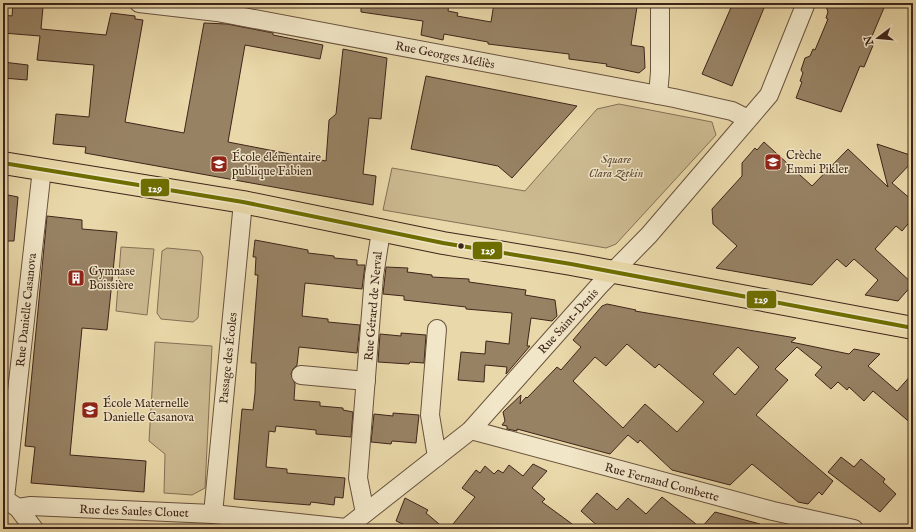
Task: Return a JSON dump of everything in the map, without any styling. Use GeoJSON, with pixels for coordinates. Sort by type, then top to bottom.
{"type":"FeatureCollection","features":[{"type":"Feature","properties":{"kind":"main road"},"geometry":{"type":"LineString","coordinates":[[3,163],[243,202],[381,231],[913,328]]}},
{"type":"Feature","properties":{"kind":"street","name":"Rue Georges Méliès"},"geometry":{"type":"LineString","coordinates":[[139,3],[217,12],[658,95],[732,111],[748,119]]}},
{"type":"Feature","properties":{"kind":"street"},"geometry":{"type":"LineString","coordinates":[[658,95],[660,72],[660,3]]}},
{"type":"Feature","properties":{"kind":"street","name":"Rue Saint-Denis"},"geometry":{"type":"LineString","coordinates":[[345,528],[471,430],[612,272],[649,235],[769,95],[806,3]]}},
{"type":"Feature","properties":{"kind":"street","name":"Rue Danielle Casanova"},"geometry":{"type":"LineString","coordinates":[[8,501],[42,169]]}},
{"type":"Feature","properties":{"kind":"street","name":"Passage des Écoles"},"geometry":{"type":"LineString","coordinates":[[213,514],[243,202]]}},
{"type":"Feature","properties":{"kind":"street","name":"Rue Gérard de Nerval"},"geometry":{"type":"LineString","coordinates":[[365,513],[358,478],[374,276],[381,231]]}},
{"type":"Feature","properties":{"kind":"street"},"geometry":{"type":"LineString","coordinates":[[437,329],[430,415],[437,457]]}},
{"type":"Feature","properties":{"kind":"street"},"geometry":{"type":"LineString","coordinates":[[301,375],[366,381]]}},
{"type":"Feature","properties":{"kind":"street","name":"Rue Fernand Combette"},"geometry":{"type":"LineString","coordinates":[[471,430],[765,509],[854,529]]}},
{"type":"Feature","properties":{"kind":"street"},"geometry":{"type":"LineString","coordinates":[[8,501],[34,529]]}},
{"type":"Feature","properties":{"kind":"street","name":"Rue des Saules Clouet"},"geometry":{"type":"LineString","coordinates":[[8,501],[31,506],[213,514],[345,528]]}},
{"type":"Feature","properties":{"kind":"green space","name":"Square Clara Zetkin"},"geometry":{"type":"Polygon","coordinates":[[[619,104],[712,122],[716,135],[616,244],[606,248],[383,210],[392,168],[525,191],[597,109],[619,104]]]}},
{"type":"Feature","properties":{"kind":"green space"},"geometry":{"type":"Polygon","coordinates":[[[121,247],[154,249],[147,315],[116,311],[121,247]]]}},
{"type":"Feature","properties":{"kind":"green space"},"geometry":{"type":"Polygon","coordinates":[[[167,248],[200,251],[203,257],[198,318],[193,322],[161,319],[157,313],[162,251],[167,248]]]}},
{"type":"Feature","properties":{"kind":"green space"},"geometry":{"type":"Polygon","coordinates":[[[155,342],[212,346],[205,488],[192,495],[164,493],[165,454],[149,441],[155,342]]]}},
{"type":"Feature","properties":{"kind":"building"},"geometry":{"type":"Polygon","coordinates":[[[361,3],[449,3],[448,11],[458,13],[457,16],[491,22],[494,3],[622,3],[637,7],[631,45],[644,47],[645,68],[639,73],[606,66],[607,64],[569,59],[569,54],[488,44],[488,42],[444,34],[443,40],[421,35],[423,21],[361,12],[361,3]]]}},
{"type":"Feature","properties":{"kind":"building"},"geometry":{"type":"Polygon","coordinates":[[[733,3],[766,3],[732,86],[702,74],[733,3]]]}},
{"type":"Feature","properties":{"kind":"building"},"geometry":{"type":"Polygon","coordinates":[[[825,3],[886,3],[870,41],[874,43],[864,67],[860,66],[841,112],[796,98],[802,82],[800,81],[803,73],[801,70],[805,58],[810,56],[813,49],[815,50],[828,19],[826,18],[828,12],[825,3]]]}},
{"type":"Feature","properties":{"kind":"building"},"geometry":{"type":"Polygon","coordinates":[[[13,4],[43,7],[41,29],[106,35],[111,13],[135,16],[135,19],[143,20],[125,122],[184,133],[204,23],[227,24],[323,45],[320,59],[245,45],[228,142],[326,161],[329,120],[336,114],[343,49],[387,58],[381,119],[369,118],[363,174],[376,176],[373,205],[85,153],[86,147],[53,144],[56,114],[89,117],[94,65],[37,60],[40,36],[3,33],[3,15],[12,16],[13,4]]]}},
{"type":"Feature","properties":{"kind":"building"},"geometry":{"type":"Polygon","coordinates":[[[3,62],[28,65],[27,80],[3,78],[3,62]]]}},
{"type":"Feature","properties":{"kind":"building"},"geometry":{"type":"Polygon","coordinates":[[[426,76],[577,106],[512,178],[498,166],[411,149],[426,76]]]}},
{"type":"Feature","properties":{"kind":"building"},"geometry":{"type":"Polygon","coordinates":[[[764,142],[812,186],[848,149],[888,187],[877,144],[913,156],[913,161],[892,183],[913,201],[913,218],[902,231],[896,226],[875,249],[913,284],[898,301],[865,295],[878,280],[854,259],[846,267],[837,259],[812,285],[716,268],[737,246],[713,224],[712,209],[742,176],[742,163],[755,148],[757,150],[764,142]]]}},
{"type":"Feature","properties":{"kind":"building"},"geometry":{"type":"Polygon","coordinates":[[[3,194],[18,197],[14,241],[3,241],[3,194]]]}},
{"type":"Feature","properties":{"kind":"building"},"geometry":{"type":"Polygon","coordinates":[[[47,216],[82,220],[82,229],[117,232],[107,330],[82,328],[70,455],[146,461],[144,492],[31,483],[35,447],[25,446],[47,216]]]}},
{"type":"Feature","properties":{"kind":"building"},"geometry":{"type":"Polygon","coordinates":[[[255,240],[308,250],[308,253],[334,256],[334,258],[357,260],[357,265],[365,265],[362,289],[305,283],[302,316],[328,319],[328,322],[360,325],[357,353],[299,347],[297,365],[291,374],[295,384],[294,400],[320,402],[320,406],[343,408],[343,410],[353,412],[351,437],[316,434],[316,430],[276,426],[275,432],[269,431],[266,467],[287,469],[287,473],[345,478],[343,498],[335,497],[334,505],[311,502],[310,505],[234,499],[242,409],[253,410],[255,393],[256,363],[251,363],[258,275],[255,275],[256,257],[253,257],[255,240]]]}},
{"type":"Feature","properties":{"kind":"building"},"geometry":{"type":"Polygon","coordinates":[[[386,267],[408,268],[407,272],[432,275],[432,277],[469,279],[469,282],[526,290],[525,295],[555,300],[557,316],[552,321],[531,318],[527,346],[530,346],[506,374],[507,367],[485,365],[484,382],[458,380],[461,352],[485,354],[486,341],[509,344],[512,313],[466,309],[466,307],[404,300],[404,296],[383,294],[386,267]]]}},
{"type":"Feature","properties":{"kind":"building"},"geometry":{"type":"Polygon","coordinates":[[[607,304],[636,310],[635,311],[796,338],[791,342],[849,354],[854,349],[880,354],[868,366],[897,391],[913,373],[913,425],[873,391],[864,401],[849,387],[847,390],[838,382],[831,389],[815,375],[822,367],[797,347],[775,369],[788,380],[756,415],[833,481],[822,495],[819,492],[808,504],[798,502],[752,464],[730,485],[672,470],[640,440],[638,443],[628,435],[610,454],[517,429],[517,431],[507,429],[507,426],[502,425],[505,421],[503,412],[521,395],[520,404],[557,367],[561,370],[581,347],[573,340],[602,306],[607,304]],[[627,344],[606,366],[595,357],[573,381],[623,428],[645,404],[677,432],[704,402],[659,364],[655,368],[627,344]],[[738,347],[713,374],[735,395],[759,367],[738,347]]]}},
{"type":"Feature","properties":{"kind":"building"},"geometry":{"type":"Polygon","coordinates":[[[401,333],[426,335],[424,363],[410,362],[409,364],[378,362],[380,334],[401,336],[401,333]]]}},
{"type":"Feature","properties":{"kind":"building"},"geometry":{"type":"Polygon","coordinates":[[[393,413],[419,415],[416,443],[392,441],[391,444],[371,442],[374,414],[393,416],[393,413]]]}},
{"type":"Feature","properties":{"kind":"building"},"geometry":{"type":"Polygon","coordinates":[[[841,457],[854,467],[861,459],[885,479],[883,482],[896,494],[880,512],[828,472],[841,457]]]}},
{"type":"Feature","properties":{"kind":"building"},"geometry":{"type":"Polygon","coordinates":[[[533,464],[547,471],[532,488],[545,499],[542,502],[579,529],[449,529],[475,497],[462,488],[476,470],[480,473],[485,466],[494,474],[498,470],[503,473],[509,465],[523,476],[533,464]]]}},
{"type":"Feature","properties":{"kind":"building"},"geometry":{"type":"Polygon","coordinates":[[[597,493],[617,510],[628,498],[646,514],[662,497],[701,528],[715,512],[760,524],[759,529],[601,529],[581,511],[597,493]]]}},
{"type":"Feature","properties":{"kind":"building"},"geometry":{"type":"Polygon","coordinates":[[[405,498],[428,510],[426,513],[445,529],[427,529],[418,524],[415,529],[400,529],[403,524],[396,521],[405,498]]]}},
{"type":"Feature","properties":{"kind":"transit line","name":"129"},"geometry":{"type":"LineString","coordinates":[[3,163],[243,202],[443,243],[571,264],[913,328]]}},
{"type":"Feature","properties":{"kind":"place","name":"Crèche Emmi Pikler"},"geometry":{"type":"Point","coordinates":[773,162]}},
{"type":"Feature","properties":{"kind":"place","name":"École élémentaire publique Fabien"},"geometry":{"type":"Point","coordinates":[219,164]}},
{"type":"Feature","properties":{"kind":"place","name":"Gymnase Boissière"},"geometry":{"type":"Point","coordinates":[76,278]}},
{"type":"Feature","properties":{"kind":"place","name":"École Maternelle Danielle Casanova"},"geometry":{"type":"Point","coordinates":[90,410]}}]}
